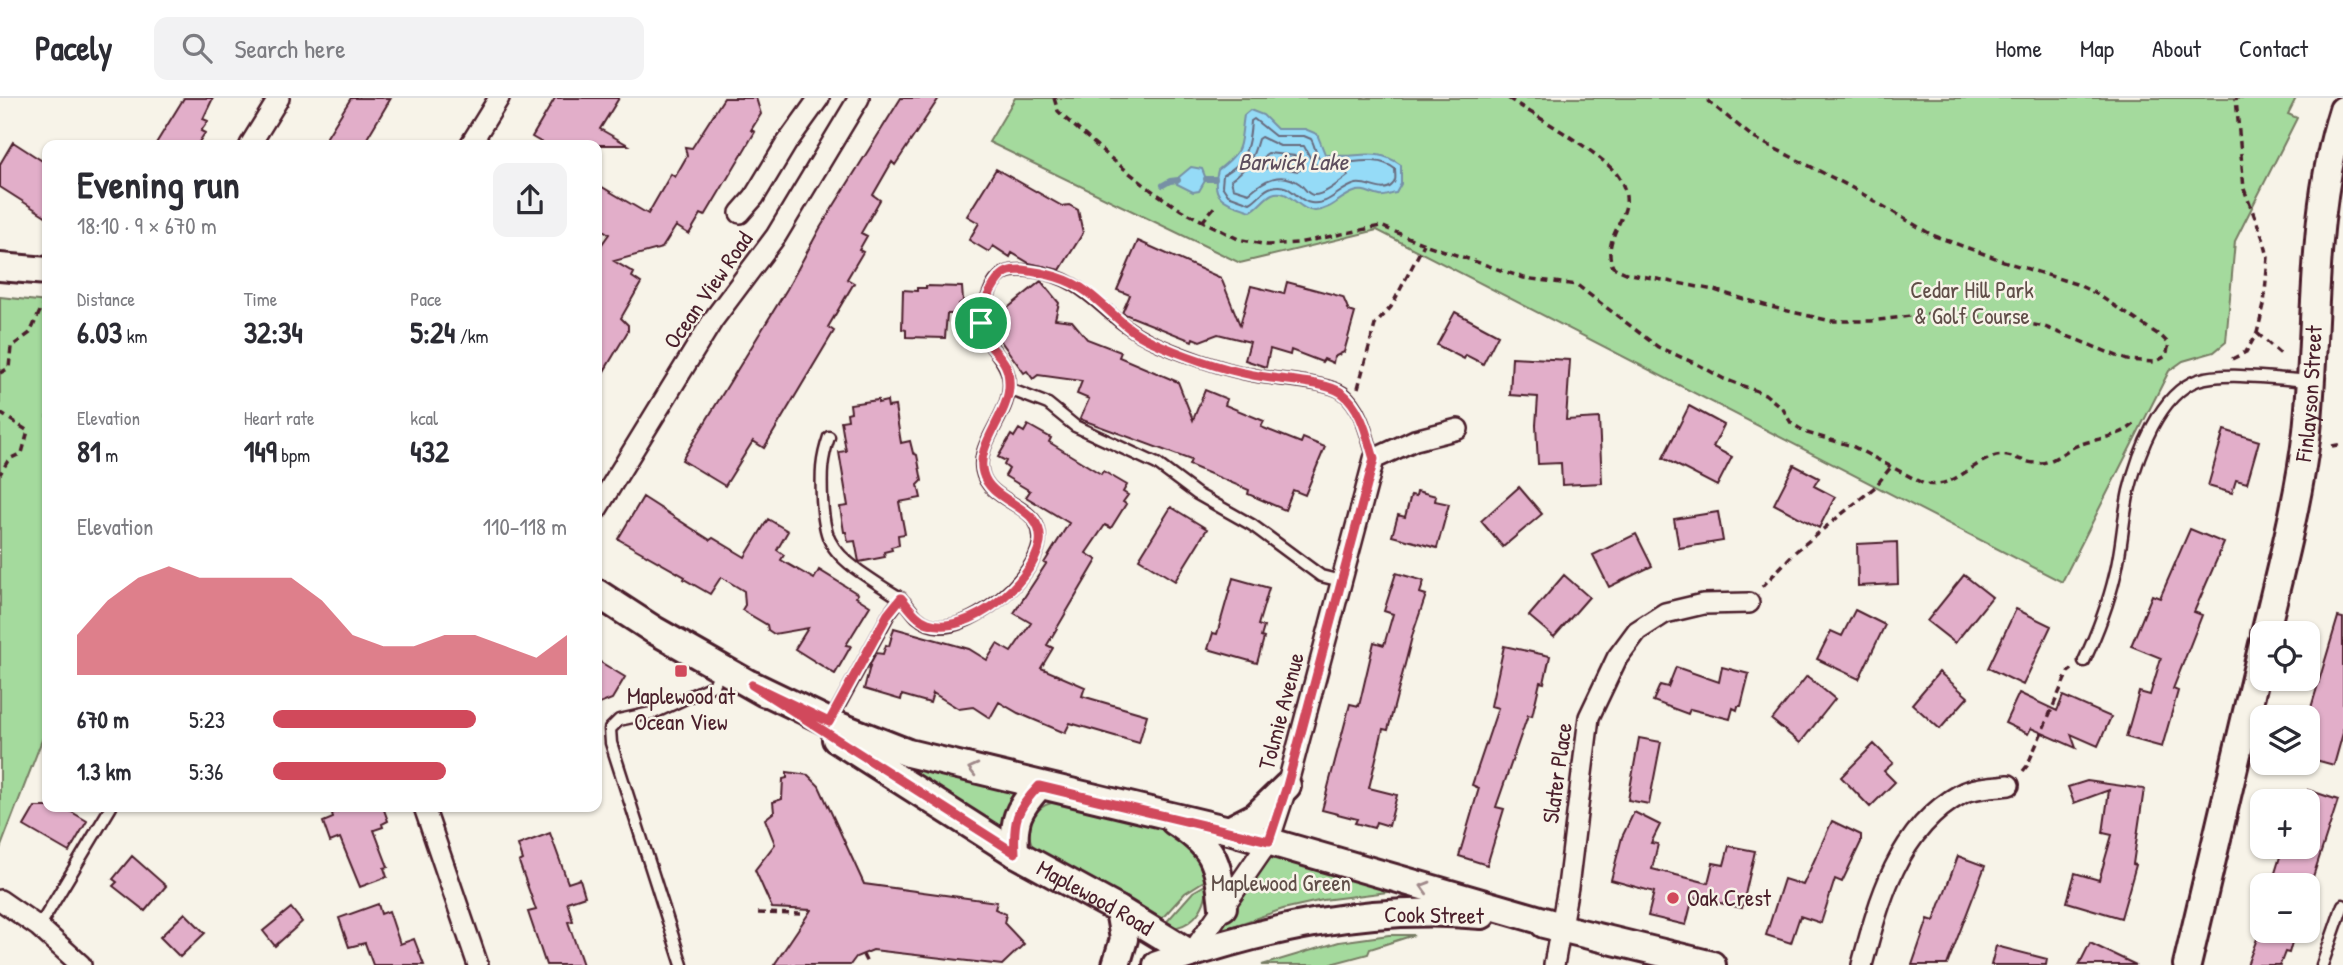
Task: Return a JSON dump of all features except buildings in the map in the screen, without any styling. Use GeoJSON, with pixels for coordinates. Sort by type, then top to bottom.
{"type":"FeatureCollection","features":[{"type":"Feature","properties":{"kind":"street"},"geometry":{"type":"LineString","coordinates":[[253,140],[279,98]]}},
{"type":"Feature","properties":{"kind":"street"},"geometry":{"type":"LineString","coordinates":[[473,140],[499,98]]}},
{"type":"Feature","properties":{"kind":"street","name":"Ocean View Road"},"geometry":{"type":"LineString","coordinates":[[740,213],[754,197],[786,144],[819,98]]}},
{"type":"Feature","properties":{"kind":"street","name":"Ocean View Road"},"geometry":{"type":"LineString","coordinates":[[602,501],[713,320],[776,236],[859,98]]}},
{"type":"Feature","properties":{"kind":"street","name":"Finlayson Street"},"geometry":{"type":"LineString","coordinates":[[2268,621],[2300,488],[2311,381],[2318,232],[2334,137],[2343,110]]}},
{"type":"Feature","properties":{"kind":"street"},"geometry":{"type":"LineString","coordinates":[[0,267],[42,271]]}},
{"type":"Feature","properties":{"kind":"street"},"geometry":{"type":"LineString","coordinates":[[1374,459],[1415,440],[1458,429]]}},
{"type":"Feature","properties":{"kind":"street","name":"Tolmie Avenue"},"geometry":{"type":"LineString","coordinates":[[1191,954],[1269,841],[1287,786],[1374,459]]}},
{"type":"Feature","properties":{"kind":"street","name":"Maplewood Road"},"geometry":{"type":"LineString","coordinates":[[602,596],[752,685],[1015,853],[1119,910],[1191,954]]}},
{"type":"Feature","properties":{"kind":"street","name":"Slater Place"},"geometry":{"type":"LineString","coordinates":[[1554,965],[1589,717],[1617,658],[1637,631],[1665,612],[1703,604],[1749,603]]}},
{"type":"Feature","properties":{"kind":"street","name":"Maplewood Road"},"geometry":{"type":"LineString","coordinates":[[752,685],[829,722],[908,753],[1229,830],[1561,926]]}},
{"type":"Feature","properties":{"kind":"street"},"geometry":{"type":"LineString","coordinates":[[2187,965],[2252,691]]}},
{"type":"Feature","properties":{"kind":"street"},"geometry":{"type":"LineString","coordinates":[[1862,965],[1880,901],[1911,838],[1934,813],[1964,792],[2009,785]]}},
{"type":"Feature","properties":{"kind":"street"},"geometry":{"type":"LineString","coordinates":[[1015,853],[1013,827],[1022,804],[1039,786]]}},
{"type":"Feature","properties":{"kind":"street"},"geometry":{"type":"LineString","coordinates":[[1229,830],[1256,816],[1287,786]]}},
{"type":"Feature","properties":{"kind":"street"},"geometry":{"type":"LineString","coordinates":[[426,812],[478,965]]}},
{"type":"Feature","properties":{"kind":"street"},"geometry":{"type":"LineString","coordinates":[[1164,814],[1196,836],[1212,855],[1219,870],[1223,907]]}},
{"type":"Feature","properties":{"kind":"street"},"geometry":{"type":"LineString","coordinates":[[0,900],[39,927],[81,965]]}},
{"type":"Feature","properties":{"kind":"street"},"geometry":{"type":"LineString","coordinates":[[1116,965],[1125,939],[1119,910]]}},
{"type":"Feature","properties":{"kind":"street","name":"Cook Street"},"geometry":{"type":"LineString","coordinates":[[1157,965],[1335,918],[1391,912],[1438,911],[1561,926],[1712,965]]}},
{"type":"Feature","properties":{"kind":"lane"},"geometry":{"type":"LineString","coordinates":[[829,437],[820,471],[824,526],[830,542],[845,561],[882,588],[901,598],[919,619],[944,626],[960,624],[1009,593],[1034,558],[1040,544],[1040,531],[1035,522],[1027,513],[996,492],[987,483],[982,471],[982,458],[1003,414],[1009,389],[1006,367],[982,333],[981,323],[992,285],[1006,272],[1022,270],[1047,273],[1070,281],[1088,293],[1122,324],[1150,341],[1251,375],[1332,387],[1353,403],[1362,421],[1374,459]]}},
{"type":"Feature","properties":{"kind":"lane"},"geometry":{"type":"LineString","coordinates":[[2084,661],[2105,612],[2116,573],[2129,491],[2140,455],[2157,419],[2175,395],[2196,381],[2218,376],[2311,381]]}},
{"type":"Feature","properties":{"kind":"lane"},"geometry":{"type":"LineString","coordinates":[[1009,389],[1048,404],[1075,426],[1157,464],[1197,495],[1252,525],[1321,576],[1341,582]]}},
{"type":"Feature","properties":{"kind":"lane"},"geometry":{"type":"LineString","coordinates":[[829,722],[888,614],[901,598]]}},
{"type":"Feature","properties":{"kind":"lane"},"geometry":{"type":"LineString","coordinates":[[682,965],[611,743],[610,729],[619,720],[656,712],[714,685],[722,668]]}},
{"type":"Feature","properties":{"kind":"lane"},"geometry":{"type":"LineString","coordinates":[[39,927],[108,812]]}},
{"type":"Feature","properties":{"kind":"lane"},"geometry":{"type":"LineString","coordinates":[[2322,965],[2343,905]]}},
{"type":"Feature","properties":{"kind":"path"},"geometry":{"type":"LineString","coordinates":[[1054,98],[1058,111],[1113,160],[1161,196],[1238,239],[1267,245],[1324,239],[1381,226],[1423,244],[1524,278],[1577,285],[1658,347],[1724,379],[1765,394],[1783,409],[1791,423],[1807,433],[1852,446],[1924,484],[1936,486],[1963,476],[1994,457],[2006,455],[2025,462],[2042,463],[2084,442],[2130,428],[2139,419]]}},
{"type":"Feature","properties":{"kind":"path"},"geometry":{"type":"LineString","coordinates":[[1508,98],[1591,153],[1617,175],[1625,189],[1626,200],[1625,210],[1612,238],[1609,260],[1613,267],[1619,270],[1714,290],[1831,321],[1871,321],[1926,314],[1992,317],[2045,327],[2127,360],[2155,362],[2166,356],[2169,344],[2162,337],[2095,293],[1933,234],[1849,186],[1754,138],[1704,98]]}},
{"type":"Feature","properties":{"kind":"path"},"geometry":{"type":"LineString","coordinates":[[2230,359],[2246,352],[2257,332],[2264,305],[2267,257],[2264,241],[2244,190],[2236,98]]}},
{"type":"Feature","properties":{"kind":"path"},"geometry":{"type":"LineString","coordinates":[[1204,219],[1216,205]]}},
{"type":"Feature","properties":{"kind":"path"},"geometry":{"type":"LineString","coordinates":[[1353,403],[1375,326],[1391,307],[1423,244]]}},
{"type":"Feature","properties":{"kind":"path"},"geometry":{"type":"LineString","coordinates":[[0,373],[9,368],[11,347],[30,333],[42,306]]}},
{"type":"Feature","properties":{"kind":"path"},"geometry":{"type":"LineString","coordinates":[[2257,332],[2283,356]]}},
{"type":"Feature","properties":{"kind":"path"},"geometry":{"type":"LineString","coordinates":[[0,413],[29,431],[22,453],[9,459],[0,474]]}},
{"type":"Feature","properties":{"kind":"path"},"geometry":{"type":"LineString","coordinates":[[2332,446],[2343,443]]}},
{"type":"Feature","properties":{"kind":"path"},"geometry":{"type":"LineString","coordinates":[[1749,603],[1796,552],[1875,487],[1891,467]]}},
{"type":"Feature","properties":{"kind":"path"},"geometry":{"type":"LineString","coordinates":[[2009,785],[2027,766],[2068,672],[2084,661]]}},
{"type":"Feature","properties":{"kind":"path"},"geometry":{"type":"LineString","coordinates":[[758,913],[804,914]]}},
{"type":"Feature","properties":{"kind":"path"},"geometry":{"type":"LineString","coordinates":[[863,954],[868,965]]}},
{"type":"Feature","properties":{"kind":"green space","name":"Cedar Hill Park & Golf Course"},"geometry":{"type":"Polygon","coordinates":[[[1015,98],[2296,98],[2288,114],[2297,118],[2235,241],[2226,342],[2214,352],[2183,361],[2169,371],[2062,582],[1377,230],[1240,263],[989,142],[1015,98]]]}},
{"type":"Feature","properties":{"kind":"green space"},"geometry":{"type":"Polygon","coordinates":[[[0,297],[42,301],[42,740],[0,849],[0,297]]]}},
{"type":"Feature","properties":{"kind":"green space"},"geometry":{"type":"Polygon","coordinates":[[[891,761],[1017,791],[1005,810],[1001,831],[891,761]]]}},
{"type":"Feature","properties":{"kind":"green space"},"geometry":{"type":"Polygon","coordinates":[[[1054,802],[1160,827],[1189,848],[1200,862],[1207,879],[1185,893],[1156,925],[1034,849],[1029,834],[1031,820],[1040,809],[1054,802]]]}},
{"type":"Feature","properties":{"kind":"green space","name":"Maplewood Green"},"geometry":{"type":"Polygon","coordinates":[[[1267,855],[1404,890],[1323,900],[1283,909],[1216,932],[1267,855]]]}},
{"type":"Feature","properties":{"kind":"green space"},"geometry":{"type":"Polygon","coordinates":[[[1207,884],[1204,902],[1195,917],[1180,926],[1162,927],[1193,892],[1207,884]]]}},
{"type":"Feature","properties":{"kind":"green space","name":"Maplewood Green"},"geometry":{"type":"Polygon","coordinates":[[[1389,935],[1414,935],[1370,949],[1368,954],[1327,965],[1262,965],[1339,942],[1389,935]]]}},
{"type":"Feature","properties":{"kind":"water","name":"Barwick Lake"},"geometry":{"type":"Polygon","coordinates":[[[1250,110],[1263,115],[1277,129],[1305,129],[1317,134],[1325,154],[1372,155],[1391,159],[1401,165],[1401,184],[1396,193],[1382,196],[1357,191],[1315,211],[1309,210],[1289,196],[1278,193],[1269,196],[1251,211],[1228,202],[1222,199],[1216,188],[1218,170],[1237,152],[1244,115],[1250,110]]]}},
{"type":"Feature","properties":{"kind":"water"},"geometry":{"type":"Polygon","coordinates":[[[1191,167],[1202,169],[1206,179],[1199,191],[1193,192],[1177,184],[1179,177],[1191,167]]]}},
{"type":"Feature","properties":{"kind":"waterway"},"geometry":{"type":"LineString","coordinates":[[1206,179],[1215,179]]}},
{"type":"Feature","properties":{"kind":"waterway"},"geometry":{"type":"LineString","coordinates":[[1163,185],[1178,180]]}},
{"type":"Feature","properties":{"kind":"place","name":"Maplewood at Ocean View"},"geometry":{"type":"Point","coordinates":[681,671]}},
{"type":"Feature","properties":{"kind":"place","name":"Oak Crest"},"geometry":{"type":"Point","coordinates":[1673,898]}},
{"type":"Feature","properties":{"kind":"route"},"geometry":{"type":"LineString","coordinates":[[1022,270],[1047,273],[1070,281],[1131,330],[1150,341],[1251,375],[1332,387],[1353,403],[1362,421],[1374,459],[1287,786],[1269,841],[1039,786],[1022,804],[1013,827],[1015,853],[752,685],[829,722],[888,614],[901,598],[919,619],[930,624],[960,624],[1009,593],[1024,575],[1040,544],[1040,531],[1027,513],[987,483],[982,471],[982,458],[1003,414],[1009,377],[1000,355],[982,333],[981,323],[992,285],[1006,272],[1022,270]]}}]}
